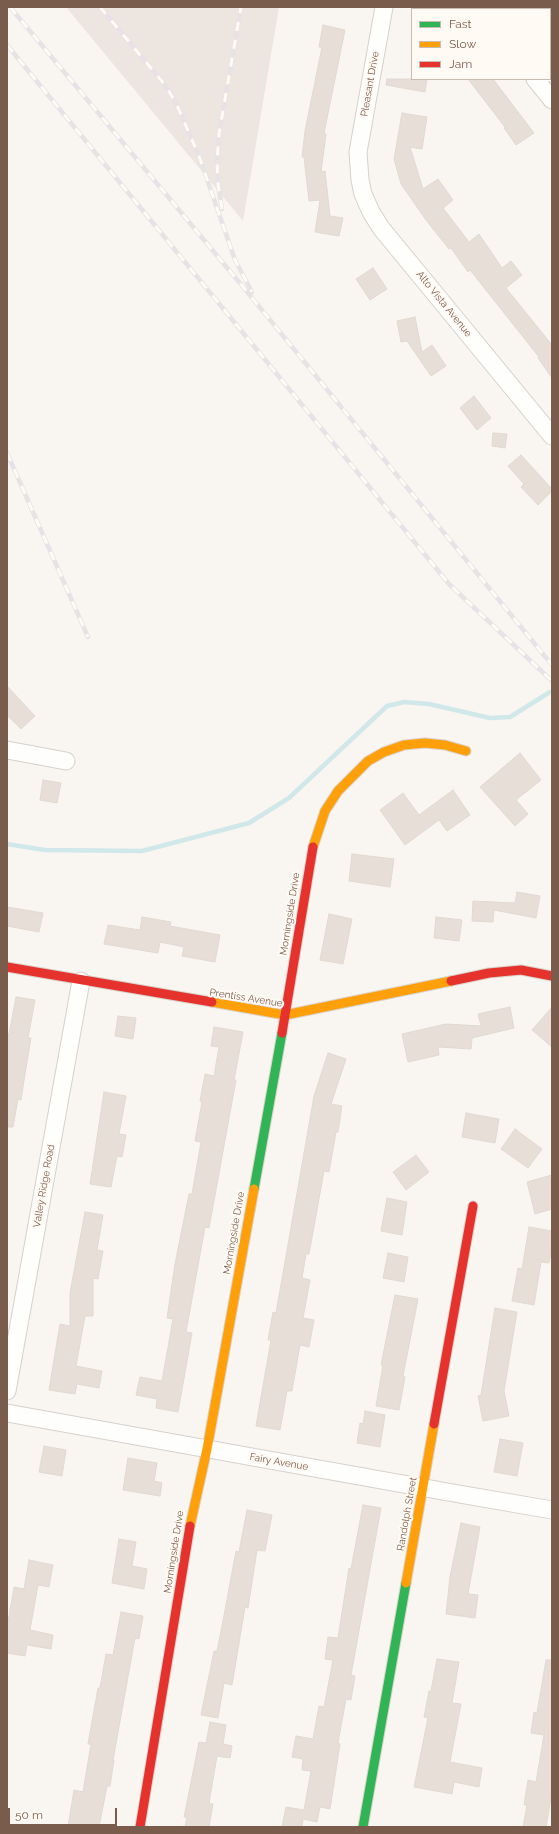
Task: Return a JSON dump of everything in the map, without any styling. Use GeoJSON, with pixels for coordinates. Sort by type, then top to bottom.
{"type":"FeatureCollection","features":[{"type":"Feature","properties":{"kind":"street","name":"Pleasant Drive"},"geometry":{"type":"LineString","coordinates":[[358,161],[358,152],[384,7]]}},
{"type":"Feature","properties":{"kind":"street"},"geometry":{"type":"LineString","coordinates":[[545,80],[552,100]]}},
{"type":"Feature","properties":{"kind":"street","name":"Alto Vista Avenue"},"geometry":{"type":"LineString","coordinates":[[358,161],[363,194],[370,212],[381,228],[552,436]]}},
{"type":"Feature","properties":{"kind":"street","name":"Morningside Drive"},"geometry":{"type":"LineString","coordinates":[[140,1827],[193,1507],[207,1449],[285,1016],[314,841],[325,811],[338,791],[368,761],[384,752],[404,745],[425,743],[445,745],[466,751]]}},
{"type":"Feature","properties":{"kind":"street"},"geometry":{"type":"LineString","coordinates":[[7,750],[66,761]]}},
{"type":"Feature","properties":{"kind":"street","name":"Prentiss Avenue"},"geometry":{"type":"LineString","coordinates":[[7,968],[285,1016],[489,973],[521,970],[552,976]]}},
{"type":"Feature","properties":{"kind":"street","name":"Valley Ridge Road"},"geometry":{"type":"LineString","coordinates":[[7,1391],[81,980]]}},
{"type":"Feature","properties":{"kind":"street","name":"Randolph Street"},"geometry":{"type":"LineString","coordinates":[[362,1827],[474,1206]]}},
{"type":"Feature","properties":{"kind":"street","name":"Fairy Avenue"},"geometry":{"type":"LineString","coordinates":[[7,1413],[552,1510]]}},
{"type":"Feature","properties":{"kind":"shaded area"},"geometry":{"type":"Polygon","coordinates":[[[66,7],[279,7],[243,221],[66,7]]]}},
{"type":"Feature","properties":{"kind":"building"},"geometry":{"type":"Polygon","coordinates":[[[323,25],[345,30],[324,133],[326,134],[321,172],[325,171],[330,216],[343,218],[339,236],[315,232],[320,200],[309,201],[304,157],[302,157],[305,131],[322,47],[319,47],[323,25]]]}},
{"type":"Feature","properties":{"kind":"building"},"geometry":{"type":"Polygon","coordinates":[[[387,79],[427,80],[425,92],[386,85],[387,79]]]}},
{"type":"Feature","properties":{"kind":"building"},"geometry":{"type":"Polygon","coordinates":[[[469,80],[494,80],[534,133],[516,145],[504,128],[505,127],[469,80]]]}},
{"type":"Feature","properties":{"kind":"building"},"geometry":{"type":"Polygon","coordinates":[[[402,113],[427,117],[422,149],[410,147],[423,189],[438,179],[453,200],[443,208],[469,242],[479,234],[502,268],[511,261],[522,275],[506,288],[552,345],[552,378],[538,358],[539,357],[470,270],[468,272],[451,248],[449,249],[426,220],[401,184],[394,159],[402,113]]]}},
{"type":"Feature","properties":{"kind":"building"},"geometry":{"type":"Polygon","coordinates":[[[373,268],[387,289],[370,300],[356,279],[373,268]]]}},
{"type":"Feature","properties":{"kind":"building"},"geometry":{"type":"Polygon","coordinates":[[[415,317],[422,352],[432,345],[446,366],[431,376],[407,341],[401,342],[397,321],[415,317]]]}},
{"type":"Feature","properties":{"kind":"building"},"geometry":{"type":"Polygon","coordinates":[[[474,396],[491,418],[477,430],[460,408],[474,396]]]}},
{"type":"Feature","properties":{"kind":"building"},"geometry":{"type":"Polygon","coordinates":[[[493,433],[507,434],[505,448],[492,446],[493,433]]]}},
{"type":"Feature","properties":{"kind":"building"},"geometry":{"type":"Polygon","coordinates":[[[521,455],[552,489],[552,491],[538,505],[521,487],[524,484],[508,466],[521,455]]]}},
{"type":"Feature","properties":{"kind":"building"},"geometry":{"type":"Polygon","coordinates":[[[7,686],[35,716],[21,729],[7,715],[7,686]]]}},
{"type":"Feature","properties":{"kind":"building"},"geometry":{"type":"Polygon","coordinates":[[[520,753],[541,780],[516,800],[528,814],[515,826],[480,787],[520,753]]]}},
{"type":"Feature","properties":{"kind":"building"},"geometry":{"type":"Polygon","coordinates":[[[43,780],[61,783],[57,803],[40,800],[43,780]]]}},
{"type":"Feature","properties":{"kind":"building"},"geometry":{"type":"Polygon","coordinates":[[[453,790],[470,815],[447,831],[439,820],[405,845],[380,810],[403,793],[419,815],[453,790]]]}},
{"type":"Feature","properties":{"kind":"building"},"geometry":{"type":"Polygon","coordinates":[[[352,854],[394,859],[390,887],[349,881],[352,854]]]}},
{"type":"Feature","properties":{"kind":"building"},"geometry":{"type":"Polygon","coordinates":[[[517,892],[540,896],[536,918],[494,910],[493,922],[472,921],[473,901],[515,903],[517,892]]]}},
{"type":"Feature","properties":{"kind":"building"},"geometry":{"type":"Polygon","coordinates":[[[7,907],[43,913],[39,932],[7,926],[7,907]]]}},
{"type":"Feature","properties":{"kind":"building"},"geometry":{"type":"Polygon","coordinates":[[[329,914],[352,919],[343,964],[320,960],[329,914]]]}},
{"type":"Feature","properties":{"kind":"building"},"geometry":{"type":"Polygon","coordinates":[[[142,917],[171,922],[170,926],[220,935],[215,962],[182,956],[184,947],[160,942],[158,953],[104,944],[108,925],[140,930],[142,917]]]}},
{"type":"Feature","properties":{"kind":"building"},"geometry":{"type":"Polygon","coordinates":[[[436,917],[462,920],[459,941],[434,938],[436,917]]]}},
{"type":"Feature","properties":{"kind":"building"},"geometry":{"type":"Polygon","coordinates":[[[16,997],[35,1000],[28,1038],[31,1038],[21,1100],[18,1099],[13,1127],[7,1127],[7,1034],[9,1034],[16,997]]]}},
{"type":"Feature","properties":{"kind":"building"},"geometry":{"type":"Polygon","coordinates":[[[510,1007],[514,1028],[472,1038],[471,1049],[438,1047],[439,1055],[408,1062],[402,1034],[446,1024],[481,1026],[478,1014],[510,1007]]]}},
{"type":"Feature","properties":{"kind":"building"},"geometry":{"type":"Polygon","coordinates":[[[552,1007],[552,1047],[532,1030],[552,1007]]]}},
{"type":"Feature","properties":{"kind":"building"},"geometry":{"type":"Polygon","coordinates":[[[118,1016],[136,1018],[133,1039],[115,1036],[118,1016]]]}},
{"type":"Feature","properties":{"kind":"building"},"geometry":{"type":"Polygon","coordinates":[[[214,1027],[243,1032],[234,1080],[236,1080],[209,1228],[205,1227],[186,1332],[192,1333],[178,1412],[156,1408],[157,1399],[136,1395],[140,1377],[162,1381],[173,1319],[167,1318],[175,1264],[189,1194],[192,1194],[201,1142],[195,1141],[202,1102],[200,1101],[205,1074],[214,1076],[219,1047],[211,1046],[214,1027]]]}},
{"type":"Feature","properties":{"kind":"building"},"geometry":{"type":"Polygon","coordinates":[[[328,1053],[346,1059],[331,1104],[342,1106],[329,1172],[324,1171],[309,1254],[306,1254],[302,1278],[310,1280],[303,1318],[314,1320],[309,1347],[300,1345],[292,1391],[287,1391],[280,1430],[256,1426],[271,1340],[268,1340],[273,1312],[276,1313],[314,1096],[328,1053]]]}},
{"type":"Feature","properties":{"kind":"building"},"geometry":{"type":"Polygon","coordinates":[[[104,1092],[126,1096],[119,1134],[126,1135],[122,1157],[117,1156],[111,1187],[90,1184],[104,1092]]]}},
{"type":"Feature","properties":{"kind":"building"},"geometry":{"type":"Polygon","coordinates":[[[466,1113],[499,1119],[495,1143],[462,1137],[466,1113]]]}},
{"type":"Feature","properties":{"kind":"building"},"geometry":{"type":"Polygon","coordinates":[[[515,1129],[542,1149],[528,1168],[501,1149],[515,1129]]]}},
{"type":"Feature","properties":{"kind":"building"},"geometry":{"type":"Polygon","coordinates":[[[416,1155],[429,1172],[406,1190],[393,1172],[416,1155]]]}},
{"type":"Feature","properties":{"kind":"building"},"geometry":{"type":"Polygon","coordinates":[[[552,1175],[552,1209],[535,1214],[527,1182],[552,1175]]]}},
{"type":"Feature","properties":{"kind":"building"},"geometry":{"type":"Polygon","coordinates":[[[387,1198],[407,1202],[402,1235],[381,1231],[387,1198]]]}},
{"type":"Feature","properties":{"kind":"building"},"geometry":{"type":"Polygon","coordinates":[[[85,1212],[103,1215],[97,1250],[103,1251],[98,1279],[93,1278],[93,1316],[85,1316],[76,1366],[102,1371],[99,1388],[77,1384],[75,1394],[49,1390],[60,1324],[70,1326],[70,1293],[85,1212]]]}},
{"type":"Feature","properties":{"kind":"building"},"geometry":{"type":"Polygon","coordinates":[[[529,1227],[552,1231],[552,1248],[549,1263],[541,1262],[534,1305],[512,1301],[518,1268],[522,1269],[529,1227]]]}},
{"type":"Feature","properties":{"kind":"building"},"geometry":{"type":"Polygon","coordinates":[[[388,1253],[408,1257],[404,1282],[383,1278],[388,1253]]]}},
{"type":"Feature","properties":{"kind":"building"},"geometry":{"type":"Polygon","coordinates":[[[395,1295],[418,1299],[403,1376],[405,1377],[399,1410],[376,1406],[383,1365],[381,1365],[395,1295]]]}},
{"type":"Feature","properties":{"kind":"building"},"geometry":{"type":"Polygon","coordinates":[[[495,1308],[517,1312],[504,1391],[509,1416],[483,1421],[478,1396],[481,1395],[495,1308]]]}},
{"type":"Feature","properties":{"kind":"building"},"geometry":{"type":"Polygon","coordinates":[[[365,1411],[385,1415],[380,1447],[357,1443],[360,1423],[363,1424],[365,1411]]]}},
{"type":"Feature","properties":{"kind":"building"},"geometry":{"type":"Polygon","coordinates":[[[500,1439],[523,1443],[517,1476],[494,1472],[500,1439]]]}},
{"type":"Feature","properties":{"kind":"building"},"geometry":{"type":"Polygon","coordinates":[[[44,1446],[66,1450],[62,1476],[39,1472],[44,1446]]]}},
{"type":"Feature","properties":{"kind":"building"},"geometry":{"type":"Polygon","coordinates":[[[128,1458],[157,1463],[154,1481],[162,1483],[160,1496],[123,1490],[128,1458]]]}},
{"type":"Feature","properties":{"kind":"building"},"geometry":{"type":"Polygon","coordinates":[[[363,1505],[381,1508],[351,1675],[355,1676],[351,1700],[346,1699],[338,1743],[340,1744],[330,1809],[320,1807],[317,1822],[303,1819],[302,1827],[282,1827],[286,1807],[304,1810],[311,1771],[302,1770],[303,1759],[292,1757],[296,1736],[313,1739],[319,1706],[324,1707],[333,1660],[325,1659],[328,1637],[338,1638],[349,1568],[351,1569],[363,1505]]]}},
{"type":"Feature","properties":{"kind":"building"},"geometry":{"type":"Polygon","coordinates":[[[247,1510],[272,1515],[265,1551],[257,1550],[248,1608],[245,1607],[232,1685],[224,1683],[218,1718],[201,1715],[214,1651],[217,1651],[236,1551],[239,1552],[247,1510]]]}},
{"type":"Feature","properties":{"kind":"building"},"geometry":{"type":"Polygon","coordinates":[[[461,1523],[480,1527],[468,1594],[478,1595],[475,1618],[446,1614],[450,1577],[461,1523]]]}},
{"type":"Feature","properties":{"kind":"building"},"geometry":{"type":"Polygon","coordinates":[[[119,1539],[136,1542],[132,1566],[147,1569],[144,1589],[112,1583],[119,1539]]]}},
{"type":"Feature","properties":{"kind":"building"},"geometry":{"type":"Polygon","coordinates":[[[29,1560],[53,1565],[49,1587],[38,1585],[30,1630],[53,1635],[51,1649],[27,1645],[25,1656],[7,1653],[7,1628],[14,1587],[24,1589],[29,1560]]]}},
{"type":"Feature","properties":{"kind":"building"},"geometry":{"type":"Polygon","coordinates":[[[121,1612],[143,1616],[139,1639],[135,1638],[113,1760],[110,1786],[107,1786],[99,1827],[68,1827],[74,1790],[83,1792],[91,1744],[88,1744],[98,1688],[100,1688],[106,1654],[113,1655],[121,1612]]]}},
{"type":"Feature","properties":{"kind":"building"},"geometry":{"type":"Polygon","coordinates":[[[437,1659],[459,1662],[452,1703],[461,1704],[450,1762],[482,1768],[479,1787],[454,1782],[452,1794],[414,1787],[428,1718],[424,1717],[437,1659]]]}},
{"type":"Feature","properties":{"kind":"building"},"geometry":{"type":"Polygon","coordinates":[[[546,1660],[552,1660],[552,1792],[546,1827],[523,1827],[527,1805],[524,1805],[528,1780],[536,1782],[544,1735],[531,1733],[534,1712],[537,1713],[546,1660]]]}},
{"type":"Feature","properties":{"kind":"building"},"geometry":{"type":"Polygon","coordinates":[[[210,1722],[226,1725],[223,1744],[232,1746],[230,1758],[217,1756],[209,1803],[213,1804],[209,1827],[185,1827],[187,1817],[184,1817],[199,1742],[206,1743],[210,1722]]]}},
{"type":"Feature","properties":{"kind":"waterway"},"geometry":{"type":"LineString","coordinates":[[7,844],[45,850],[142,851],[249,823],[289,798],[387,706],[404,702],[429,704],[490,718],[510,717],[550,692]]}},
{"type":"Feature","properties":{"kind":"railway"},"geometry":{"type":"LineString","coordinates":[[10,7],[244,288],[552,665]]}},
{"type":"Feature","properties":{"kind":"railway"},"geometry":{"type":"LineString","coordinates":[[100,7],[165,85],[176,103],[199,156],[235,260],[252,292]]}},
{"type":"Feature","properties":{"kind":"railway"},"geometry":{"type":"LineString","coordinates":[[222,209],[218,184],[217,161],[219,134],[241,7]]}},
{"type":"Feature","properties":{"kind":"railway"},"geometry":{"type":"LineString","coordinates":[[7,45],[449,584],[552,681]]}},
{"type":"Feature","properties":{"kind":"railway"},"geometry":{"type":"LineString","coordinates":[[7,453],[88,637]]}},
{"type":"Feature","properties":{"kind":"traffic: fast"},"geometry":{"type":"LineString","coordinates":[[254,1189],[282,1033]]}},
{"type":"Feature","properties":{"kind":"traffic: fast"},"geometry":{"type":"LineString","coordinates":[[363,1827],[406,1583]]}},
{"type":"Feature","properties":{"kind":"traffic: slow"},"geometry":{"type":"LineString","coordinates":[[313,847],[325,811],[338,791],[368,761],[384,752],[404,745],[425,743],[445,745],[466,751]]}},
{"type":"Feature","properties":{"kind":"traffic: slow"},"geometry":{"type":"LineString","coordinates":[[212,1002],[285,1015],[451,981]]}},
{"type":"Feature","properties":{"kind":"traffic: slow"},"geometry":{"type":"LineString","coordinates":[[190,1526],[207,1449],[254,1189]]}},
{"type":"Feature","properties":{"kind":"traffic: slow"},"geometry":{"type":"LineString","coordinates":[[406,1583],[434,1424]]}},
{"type":"Feature","properties":{"kind":"traffic: jam"},"geometry":{"type":"LineString","coordinates":[[282,1033],[313,847]]}},
{"type":"Feature","properties":{"kind":"traffic: jam"},"geometry":{"type":"LineString","coordinates":[[7,967],[212,1002]]}},
{"type":"Feature","properties":{"kind":"traffic: jam"},"geometry":{"type":"LineString","coordinates":[[451,981],[489,973],[521,970],[552,976]]}},
{"type":"Feature","properties":{"kind":"traffic: jam"},"geometry":{"type":"LineString","coordinates":[[434,1424],[473,1206]]}},
{"type":"Feature","properties":{"kind":"traffic: jam"},"geometry":{"type":"LineString","coordinates":[[140,1827],[190,1526]]}}]}
